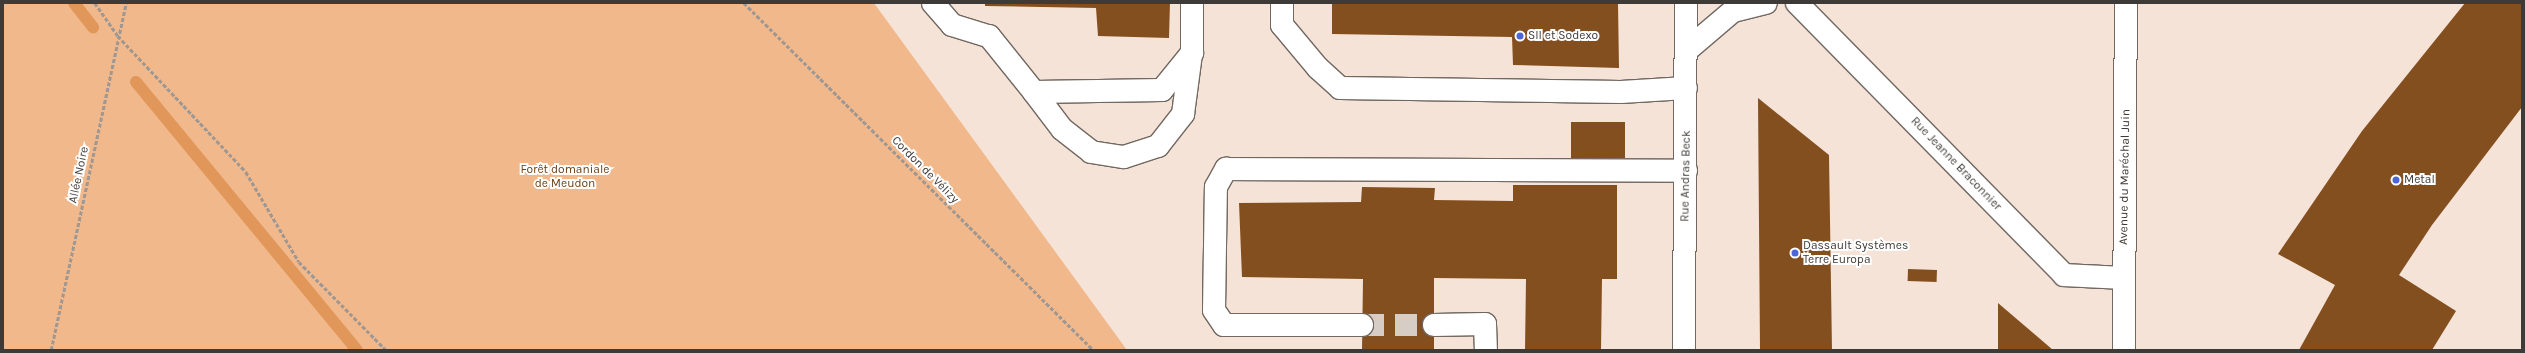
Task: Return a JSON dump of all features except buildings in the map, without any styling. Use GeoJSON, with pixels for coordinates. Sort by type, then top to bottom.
{"type":"FeatureCollection","features":[{"type":"Feature","properties":{"kind":"street"},"geometry":{"type":"LineString","coordinates":[[933,3],[952,25],[989,36],[1062,129],[1091,152],[1124,157],[1158,146],[1183,114],[1192,53],[1192,3]]}},
{"type":"Feature","properties":{"kind":"street"},"geometry":{"type":"LineString","coordinates":[[1282,3],[1282,25],[1318,68],[1340,88],[1621,92],[1686,88]]}},
{"type":"Feature","properties":{"kind":"street","name":"Rue Andras Beck"},"geometry":{"type":"LineString","coordinates":[[1684,350],[1687,50],[1686,3]]}},
{"type":"Feature","properties":{"kind":"street"},"geometry":{"type":"LineString","coordinates":[[1687,50],[1733,11],[1766,3]]}},
{"type":"Feature","properties":{"kind":"street","name":"Rue Jeanne Braconnier"},"geometry":{"type":"LineString","coordinates":[[1780,3],[1802,8],[2064,275],[2123,278]]}},
{"type":"Feature","properties":{"kind":"street","name":"Avenue du Maréchal Juin"},"geometry":{"type":"LineString","coordinates":[[2124,350],[2123,278],[2126,3]]}},
{"type":"Feature","properties":{"kind":"street"},"geometry":{"type":"LineString","coordinates":[[1034,92],[1162,90],[1192,53]]}},
{"type":"Feature","properties":{"kind":"street"},"geometry":{"type":"LineString","coordinates":[[1362,325],[1224,325],[1214,310],[1216,187],[1226,169],[1686,171]]}},
{"type":"Feature","properties":{"kind":"street"},"geometry":{"type":"LineString","coordinates":[[1434,325],[1485,324],[1486,350]]}},
{"type":"Feature","properties":{"kind":"path"},"geometry":{"type":"LineString","coordinates":[[95,3],[118,36],[246,172],[299,262],[386,350]]}},
{"type":"Feature","properties":{"kind":"path","name":"Allée Noire"},"geometry":{"type":"LineString","coordinates":[[51,350],[126,3]]}},
{"type":"Feature","properties":{"kind":"path","name":"Cordon de Vélizy"},"geometry":{"type":"LineString","coordinates":[[744,3],[1093,350]]}},
{"type":"Feature","properties":{"kind":"shaded area"},"geometry":{"type":"Polygon","coordinates":[[[874,3],[2522,3],[2522,350],[1127,350],[874,3]]]}},
{"type":"Feature","properties":{"kind":"green space","name":"Forêt domaniale de Meudon"},"geometry":{"type":"Polygon","coordinates":[[[3,3],[874,3],[1127,350],[3,350],[3,3]]]}},
{"type":"Feature","properties":{"kind":"waterway"},"geometry":{"type":"LineString","coordinates":[[74,3],[93,27]]}},
{"type":"Feature","properties":{"kind":"waterway"},"geometry":{"type":"LineString","coordinates":[[136,82],[357,350]]}},
{"type":"Feature","properties":{"kind":"tunnel"},"geometry":{"type":"LineString","coordinates":[[1362,325],[1434,325]]}},
{"type":"Feature","properties":{"kind":"place","name":"SII et Sodexo"},"geometry":{"type":"Point","coordinates":[1520,36]}},
{"type":"Feature","properties":{"kind":"place","name":"Metal"},"geometry":{"type":"Point","coordinates":[2396,180]}},
{"type":"Feature","properties":{"kind":"place","name":"Dassault Systèmes Terre Europa"},"geometry":{"type":"Point","coordinates":[1795,253]}}]}
